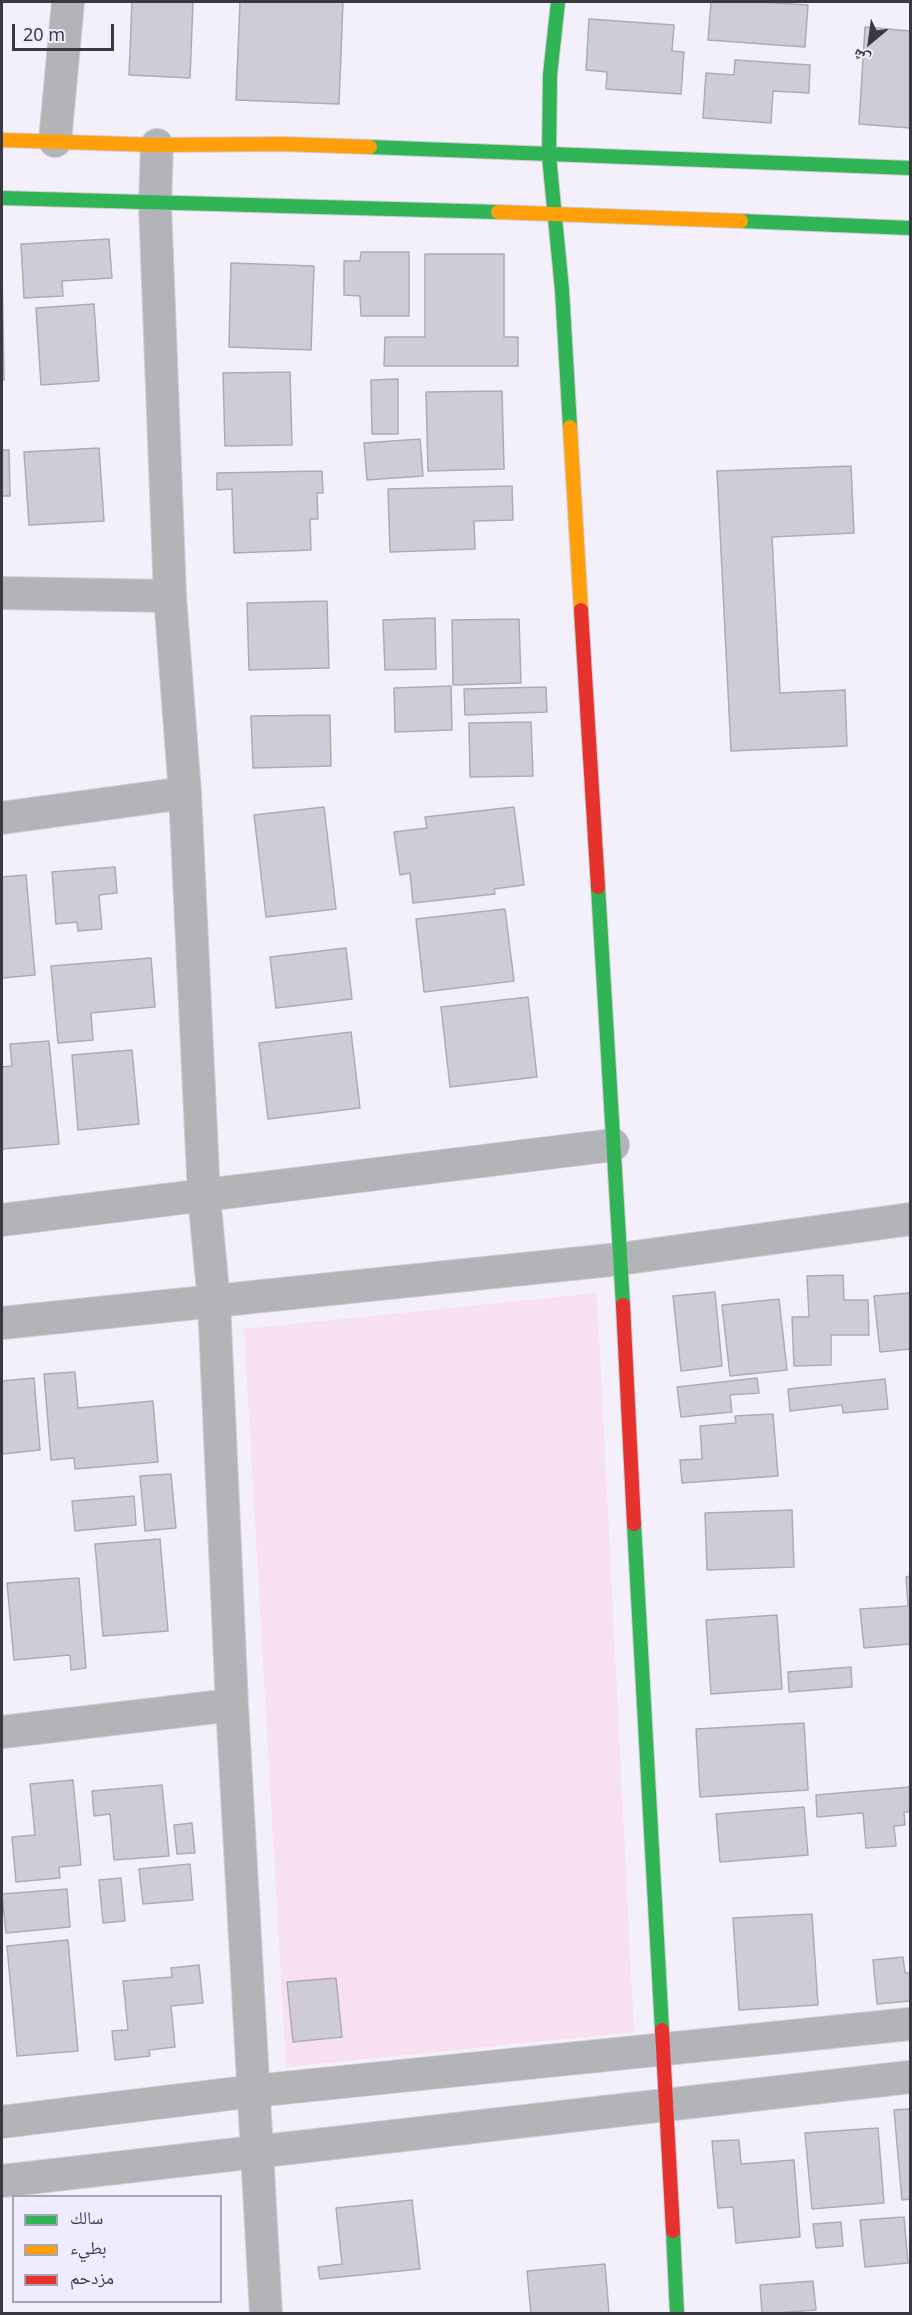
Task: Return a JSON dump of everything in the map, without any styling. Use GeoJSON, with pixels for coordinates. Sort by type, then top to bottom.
{"type":"FeatureCollection","features":[{"type":"Feature","properties":{"kind":"street"},"geometry":{"type":"LineString","coordinates":[[55,141],[68,2]]}},
{"type":"Feature","properties":{"kind":"street"},"geometry":{"type":"LineString","coordinates":[[558,2],[550,75],[549,156],[563,302],[620,1259],[677,2313]]}},
{"type":"Feature","properties":{"kind":"street"},"geometry":{"type":"LineString","coordinates":[[2,140],[157,145],[283,144],[549,156],[910,168]]}},
{"type":"Feature","properties":{"kind":"street"},"geometry":{"type":"LineString","coordinates":[[157,145],[155,204],[170,596],[185,793],[204,1196],[214,1302],[232,1706],[266,2313]]}},
{"type":"Feature","properties":{"kind":"street"},"geometry":{"type":"LineString","coordinates":[[2,198],[555,214],[910,228]]}},
{"type":"Feature","properties":{"kind":"street"},"geometry":{"type":"LineString","coordinates":[[2,592],[170,596]]}},
{"type":"Feature","properties":{"kind":"street"},"geometry":{"type":"LineString","coordinates":[[2,818],[185,793]]}},
{"type":"Feature","properties":{"kind":"street"},"geometry":{"type":"LineString","coordinates":[[2,1220],[613,1145]]}},
{"type":"Feature","properties":{"kind":"street"},"geometry":{"type":"LineString","coordinates":[[2,1323],[620,1259],[910,1219]]}},
{"type":"Feature","properties":{"kind":"street"},"geometry":{"type":"LineString","coordinates":[[2,1732],[232,1706]]}},
{"type":"Feature","properties":{"kind":"street"},"geometry":{"type":"LineString","coordinates":[[2,2122],[254,2091],[910,2024]]}},
{"type":"Feature","properties":{"kind":"street"},"geometry":{"type":"LineString","coordinates":[[2,2181],[910,2077]]}},
{"type":"Feature","properties":{"kind":"shaded area"},"geometry":{"type":"Polygon","coordinates":[[[597,1293],[634,2032],[286,2067],[244,1329],[597,1293]]]}},
{"type":"Feature","properties":{"kind":"building"},"geometry":{"type":"Polygon","coordinates":[[[132,2],[193,2],[190,78],[129,75],[132,2]]]}},
{"type":"Feature","properties":{"kind":"building"},"geometry":{"type":"Polygon","coordinates":[[[240,2],[343,2],[339,104],[236,100],[240,2]]]}},
{"type":"Feature","properties":{"kind":"building"},"geometry":{"type":"Polygon","coordinates":[[[711,2],[808,5],[805,47],[708,40],[711,2]]]}},
{"type":"Feature","properties":{"kind":"building"},"geometry":{"type":"Polygon","coordinates":[[[589,19],[674,25],[672,51],[684,52],[681,94],[606,89],[607,72],[586,70],[589,19]]]}},
{"type":"Feature","properties":{"kind":"building"},"geometry":{"type":"Polygon","coordinates":[[[865,27],[910,31],[910,128],[859,124],[865,27]]]}},
{"type":"Feature","properties":{"kind":"building"},"geometry":{"type":"Polygon","coordinates":[[[735,60],[810,65],[809,93],[773,91],[771,123],[703,118],[706,73],[734,75],[735,60]]]}},
{"type":"Feature","properties":{"kind":"building"},"geometry":{"type":"Polygon","coordinates":[[[109,239],[112,278],[62,281],[63,296],[24,298],[21,244],[109,239]]]}},
{"type":"Feature","properties":{"kind":"building"},"geometry":{"type":"Polygon","coordinates":[[[361,252],[409,252],[409,316],[361,316],[360,296],[344,295],[344,261],[360,261],[361,252]]]}},
{"type":"Feature","properties":{"kind":"building"},"geometry":{"type":"Polygon","coordinates":[[[425,254],[504,254],[504,337],[518,337],[518,366],[384,366],[385,337],[425,337],[425,254]]]}},
{"type":"Feature","properties":{"kind":"building"},"geometry":{"type":"Polygon","coordinates":[[[231,263],[314,266],[311,350],[229,347],[231,263]]]}},
{"type":"Feature","properties":{"kind":"building"},"geometry":{"type":"Polygon","coordinates":[[[2,269],[4,380],[2,380],[2,269]]]}},
{"type":"Feature","properties":{"kind":"building"},"geometry":{"type":"Polygon","coordinates":[[[94,304],[99,381],[41,385],[36,308],[94,304]]]}},
{"type":"Feature","properties":{"kind":"building"},"geometry":{"type":"Polygon","coordinates":[[[290,372],[292,445],[225,446],[223,373],[290,372]]]}},
{"type":"Feature","properties":{"kind":"building"},"geometry":{"type":"Polygon","coordinates":[[[398,379],[398,434],[372,434],[371,380],[398,379]]]}},
{"type":"Feature","properties":{"kind":"building"},"geometry":{"type":"Polygon","coordinates":[[[502,391],[504,469],[428,471],[426,392],[502,391]]]}},
{"type":"Feature","properties":{"kind":"building"},"geometry":{"type":"Polygon","coordinates":[[[420,439],[423,476],[367,480],[364,443],[420,439]]]}},
{"type":"Feature","properties":{"kind":"building"},"geometry":{"type":"Polygon","coordinates":[[[99,448],[104,521],[29,525],[24,452],[99,448]]]}},
{"type":"Feature","properties":{"kind":"building"},"geometry":{"type":"Polygon","coordinates":[[[2,450],[9,450],[10,496],[2,496],[2,450]]]}},
{"type":"Feature","properties":{"kind":"building"},"geometry":{"type":"Polygon","coordinates":[[[851,466],[854,533],[772,537],[780,693],[845,690],[847,746],[731,751],[717,471],[851,466]]]}},
{"type":"Feature","properties":{"kind":"building"},"geometry":{"type":"Polygon","coordinates":[[[322,471],[323,493],[317,493],[318,519],[310,519],[311,550],[234,553],[232,489],[217,490],[217,473],[322,471]]]}},
{"type":"Feature","properties":{"kind":"building"},"geometry":{"type":"Polygon","coordinates":[[[512,486],[513,520],[474,521],[475,549],[390,552],[388,489],[512,486]]]}},
{"type":"Feature","properties":{"kind":"building"},"geometry":{"type":"Polygon","coordinates":[[[327,601],[329,668],[249,670],[247,603],[327,601]]]}},
{"type":"Feature","properties":{"kind":"building"},"geometry":{"type":"Polygon","coordinates":[[[435,618],[436,669],[385,670],[383,620],[435,618]]]}},
{"type":"Feature","properties":{"kind":"building"},"geometry":{"type":"Polygon","coordinates":[[[519,619],[521,683],[453,685],[452,620],[519,619]]]}},
{"type":"Feature","properties":{"kind":"building"},"geometry":{"type":"Polygon","coordinates":[[[451,686],[452,730],[395,732],[394,688],[451,686]]]}},
{"type":"Feature","properties":{"kind":"building"},"geometry":{"type":"Polygon","coordinates":[[[546,687],[547,712],[465,715],[464,689],[546,687]]]}},
{"type":"Feature","properties":{"kind":"building"},"geometry":{"type":"Polygon","coordinates":[[[330,715],[331,766],[253,768],[251,716],[330,715]]]}},
{"type":"Feature","properties":{"kind":"building"},"geometry":{"type":"Polygon","coordinates":[[[531,722],[533,776],[470,777],[469,723],[531,722]]]}},
{"type":"Feature","properties":{"kind":"building"},"geometry":{"type":"Polygon","coordinates":[[[324,807],[336,909],[266,917],[254,815],[324,807]]]}},
{"type":"Feature","properties":{"kind":"building"},"geometry":{"type":"Polygon","coordinates":[[[514,807],[524,885],[494,889],[495,894],[413,903],[410,873],[400,875],[394,832],[427,828],[425,817],[514,807]]]}},
{"type":"Feature","properties":{"kind":"building"},"geometry":{"type":"Polygon","coordinates":[[[115,867],[117,893],[99,895],[102,929],[78,931],[77,922],[56,924],[52,872],[115,867]]]}},
{"type":"Feature","properties":{"kind":"building"},"geometry":{"type":"Polygon","coordinates":[[[26,875],[35,975],[2,978],[2,877],[26,875]]]}},
{"type":"Feature","properties":{"kind":"building"},"geometry":{"type":"Polygon","coordinates":[[[505,909],[514,981],[424,992],[416,919],[505,909]]]}},
{"type":"Feature","properties":{"kind":"building"},"geometry":{"type":"Polygon","coordinates":[[[346,948],[352,999],[276,1008],[270,957],[346,948]]]}},
{"type":"Feature","properties":{"kind":"building"},"geometry":{"type":"Polygon","coordinates":[[[151,958],[155,1007],[91,1013],[93,1040],[58,1043],[51,966],[151,958]]]}},
{"type":"Feature","properties":{"kind":"building"},"geometry":{"type":"Polygon","coordinates":[[[528,997],[537,1077],[450,1087],[441,1007],[528,997]]]}},
{"type":"Feature","properties":{"kind":"building"},"geometry":{"type":"Polygon","coordinates":[[[351,1032],[360,1108],[268,1119],[259,1043],[351,1032]]]}},
{"type":"Feature","properties":{"kind":"building"},"geometry":{"type":"Polygon","coordinates":[[[49,1041],[59,1144],[2,1149],[2,1067],[12,1066],[10,1044],[49,1041]]]}},
{"type":"Feature","properties":{"kind":"building"},"geometry":{"type":"Polygon","coordinates":[[[132,1050],[139,1124],[78,1130],[72,1055],[132,1050]]]}},
{"type":"Feature","properties":{"kind":"building"},"geometry":{"type":"Polygon","coordinates":[[[843,1275],[844,1300],[868,1300],[869,1335],[831,1335],[831,1365],[794,1366],[792,1317],[809,1317],[807,1276],[843,1275]]]}},
{"type":"Feature","properties":{"kind":"building"},"geometry":{"type":"Polygon","coordinates":[[[715,1292],[722,1366],[681,1371],[673,1296],[715,1292]]]}},
{"type":"Feature","properties":{"kind":"building"},"geometry":{"type":"Polygon","coordinates":[[[910,1293],[910,1349],[880,1352],[874,1296],[910,1293]]]}},
{"type":"Feature","properties":{"kind":"building"},"geometry":{"type":"Polygon","coordinates":[[[779,1299],[787,1370],[730,1376],[722,1305],[779,1299]]]}},
{"type":"Feature","properties":{"kind":"building"},"geometry":{"type":"Polygon","coordinates":[[[75,1372],[78,1408],[153,1401],[158,1462],[75,1469],[74,1458],[51,1460],[44,1374],[75,1372]]]}},
{"type":"Feature","properties":{"kind":"building"},"geometry":{"type":"Polygon","coordinates":[[[34,1378],[40,1450],[2,1454],[2,1381],[34,1378]]]}},
{"type":"Feature","properties":{"kind":"building"},"geometry":{"type":"Polygon","coordinates":[[[757,1378],[759,1393],[730,1395],[732,1412],[681,1417],[677,1387],[757,1378]]]}},
{"type":"Feature","properties":{"kind":"building"},"geometry":{"type":"Polygon","coordinates":[[[885,1379],[888,1409],[843,1413],[842,1405],[790,1411],[788,1389],[885,1379]]]}},
{"type":"Feature","properties":{"kind":"building"},"geometry":{"type":"Polygon","coordinates":[[[773,1414],[778,1476],[682,1483],[680,1460],[702,1459],[700,1426],[736,1423],[735,1416],[773,1414]]]}},
{"type":"Feature","properties":{"kind":"building"},"geometry":{"type":"Polygon","coordinates":[[[171,1474],[176,1528],[145,1531],[140,1476],[171,1474]]]}},
{"type":"Feature","properties":{"kind":"building"},"geometry":{"type":"Polygon","coordinates":[[[134,1496],[136,1525],[75,1531],[72,1501],[134,1496]]]}},
{"type":"Feature","properties":{"kind":"building"},"geometry":{"type":"Polygon","coordinates":[[[792,1510],[794,1567],[707,1570],[705,1513],[792,1510]]]}},
{"type":"Feature","properties":{"kind":"building"},"geometry":{"type":"Polygon","coordinates":[[[160,1539],[168,1631],[103,1636],[95,1544],[160,1539]]]}},
{"type":"Feature","properties":{"kind":"building"},"geometry":{"type":"Polygon","coordinates":[[[910,1576],[910,1644],[864,1648],[860,1609],[908,1606],[906,1577],[910,1576]]]}},
{"type":"Feature","properties":{"kind":"building"},"geometry":{"type":"Polygon","coordinates":[[[79,1578],[86,1668],[71,1670],[70,1655],[14,1660],[7,1583],[79,1578]]]}},
{"type":"Feature","properties":{"kind":"building"},"geometry":{"type":"Polygon","coordinates":[[[777,1615],[782,1689],[711,1694],[706,1620],[777,1615]]]}},
{"type":"Feature","properties":{"kind":"building"},"geometry":{"type":"Polygon","coordinates":[[[851,1667],[852,1687],[789,1692],[788,1672],[851,1667]]]}},
{"type":"Feature","properties":{"kind":"building"},"geometry":{"type":"Polygon","coordinates":[[[804,1723],[808,1790],[700,1797],[696,1729],[804,1723]]]}},
{"type":"Feature","properties":{"kind":"building"},"geometry":{"type":"Polygon","coordinates":[[[73,1780],[81,1865],[59,1867],[60,1878],[16,1882],[12,1837],[35,1835],[30,1784],[73,1780]]]}},
{"type":"Feature","properties":{"kind":"building"},"geometry":{"type":"Polygon","coordinates":[[[162,1785],[169,1856],[114,1860],[110,1814],[94,1816],[92,1791],[162,1785]]]}},
{"type":"Feature","properties":{"kind":"building"},"geometry":{"type":"Polygon","coordinates":[[[910,1787],[910,1812],[904,1812],[905,1825],[894,1826],[896,1846],[866,1848],[863,1813],[817,1817],[816,1795],[910,1787]]]}},
{"type":"Feature","properties":{"kind":"building"},"geometry":{"type":"Polygon","coordinates":[[[804,1807],[808,1855],[720,1862],[716,1814],[804,1807]]]}},
{"type":"Feature","properties":{"kind":"building"},"geometry":{"type":"Polygon","coordinates":[[[192,1823],[195,1853],[177,1854],[174,1825],[192,1823]]]}},
{"type":"Feature","properties":{"kind":"building"},"geometry":{"type":"Polygon","coordinates":[[[190,1864],[193,1900],[143,1904],[139,1869],[190,1864]]]}},
{"type":"Feature","properties":{"kind":"building"},"geometry":{"type":"Polygon","coordinates":[[[121,1878],[125,1921],[103,1923],[99,1880],[121,1878]]]}},
{"type":"Feature","properties":{"kind":"building"},"geometry":{"type":"Polygon","coordinates":[[[67,1889],[70,1927],[6,1933],[2,1894],[67,1889]]]}},
{"type":"Feature","properties":{"kind":"building"},"geometry":{"type":"Polygon","coordinates":[[[812,1914],[818,2005],[739,2010],[733,1918],[812,1914]]]}},
{"type":"Feature","properties":{"kind":"building"},"geometry":{"type":"Polygon","coordinates":[[[68,1940],[78,2051],[17,2056],[7,1946],[68,1940]]]}},
{"type":"Feature","properties":{"kind":"building"},"geometry":{"type":"Polygon","coordinates":[[[903,1957],[905,1973],[910,1973],[910,2001],[877,2004],[873,1960],[903,1957]]]}},
{"type":"Feature","properties":{"kind":"building"},"geometry":{"type":"Polygon","coordinates":[[[199,1965],[203,2003],[171,2006],[175,2047],[149,2050],[150,2056],[115,2060],[112,2031],[128,2030],[123,1981],[172,1977],[171,1968],[199,1965]]]}},
{"type":"Feature","properties":{"kind":"building"},"geometry":{"type":"Polygon","coordinates":[[[336,1978],[342,2037],[293,2042],[287,1982],[336,1978]]]}},
{"type":"Feature","properties":{"kind":"building"},"geometry":{"type":"Polygon","coordinates":[[[910,2109],[910,2199],[902,2200],[894,2110],[910,2109]]]}},
{"type":"Feature","properties":{"kind":"building"},"geometry":{"type":"Polygon","coordinates":[[[878,2128],[884,2203],[812,2209],[805,2133],[878,2128]]]}},
{"type":"Feature","properties":{"kind":"building"},"geometry":{"type":"Polygon","coordinates":[[[739,2140],[741,2164],[794,2160],[800,2237],[736,2243],[733,2207],[718,2208],[712,2141],[739,2140]]]}},
{"type":"Feature","properties":{"kind":"building"},"geometry":{"type":"Polygon","coordinates":[[[412,2200],[420,2269],[320,2279],[318,2267],[342,2264],[336,2208],[412,2200]]]}},
{"type":"Feature","properties":{"kind":"building"},"geometry":{"type":"Polygon","coordinates":[[[904,2217],[908,2263],[865,2267],[860,2220],[904,2217]]]}},
{"type":"Feature","properties":{"kind":"building"},"geometry":{"type":"Polygon","coordinates":[[[841,2222],[843,2246],[816,2248],[813,2224],[841,2222]]]}},
{"type":"Feature","properties":{"kind":"building"},"geometry":{"type":"Polygon","coordinates":[[[605,2264],[609,2314],[531,2314],[527,2271],[605,2264]]]}},
{"type":"Feature","properties":{"kind":"building"},"geometry":{"type":"Polygon","coordinates":[[[813,2281],[816,2310],[762,2314],[760,2285],[813,2281]]]}},
{"type":"Feature","properties":{"kind":"traffic: fast"},"geometry":{"type":"LineString","coordinates":[[558,2],[550,75],[549,156],[562,290],[570,427]]}},
{"type":"Feature","properties":{"kind":"traffic: fast"},"geometry":{"type":"LineString","coordinates":[[370,147],[910,168]]}},
{"type":"Feature","properties":{"kind":"traffic: fast"},"geometry":{"type":"LineString","coordinates":[[2,198],[498,212]]}},
{"type":"Feature","properties":{"kind":"traffic: fast"},"geometry":{"type":"LineString","coordinates":[[741,221],[910,228]]}},
{"type":"Feature","properties":{"kind":"traffic: fast"},"geometry":{"type":"LineString","coordinates":[[598,887],[623,1305]]}},
{"type":"Feature","properties":{"kind":"traffic: fast"},"geometry":{"type":"LineString","coordinates":[[634,1524],[662,2030]]}},
{"type":"Feature","properties":{"kind":"traffic: fast"},"geometry":{"type":"LineString","coordinates":[[673,2231],[677,2314]]}},
{"type":"Feature","properties":{"kind":"traffic: slow"},"geometry":{"type":"LineString","coordinates":[[2,140],[157,145],[283,144],[370,147]]}},
{"type":"Feature","properties":{"kind":"traffic: slow"},"geometry":{"type":"LineString","coordinates":[[498,212],[741,221]]}},
{"type":"Feature","properties":{"kind":"traffic: slow"},"geometry":{"type":"LineString","coordinates":[[570,427],[581,610]]}},
{"type":"Feature","properties":{"kind":"traffic: jam"},"geometry":{"type":"LineString","coordinates":[[581,610],[598,887]]}},
{"type":"Feature","properties":{"kind":"traffic: jam"},"geometry":{"type":"LineString","coordinates":[[623,1305],[634,1524]]}},
{"type":"Feature","properties":{"kind":"traffic: jam"},"geometry":{"type":"LineString","coordinates":[[662,2030],[673,2231]]}}]}
